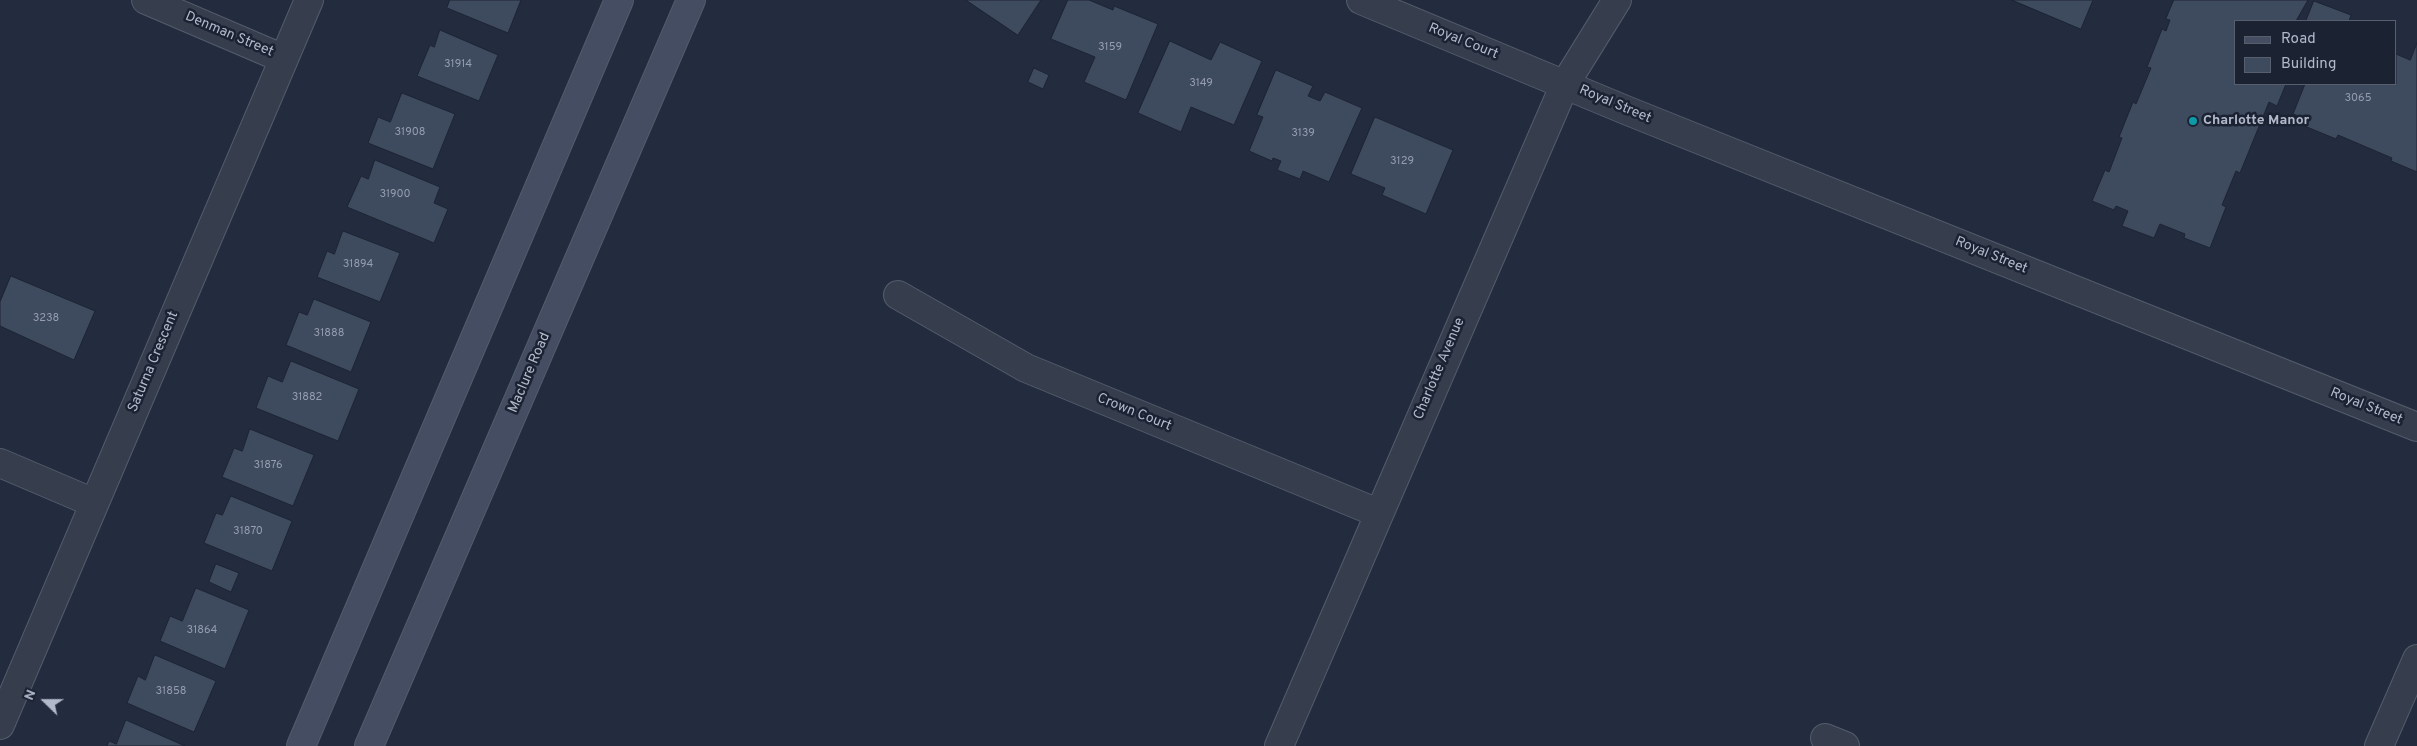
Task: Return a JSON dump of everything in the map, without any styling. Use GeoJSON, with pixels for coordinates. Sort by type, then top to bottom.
{"type":"FeatureCollection","features":[{"type":"Feature","properties":{"kind":"main road"},"geometry":{"type":"LineString","coordinates":[[301,746],[619,0]]}},
{"type":"Feature","properties":{"kind":"main road","name":"Maclure Road"},"geometry":{"type":"LineString","coordinates":[[369,746],[691,0]]}},
{"type":"Feature","properties":{"kind":"street","name":"Denman Street"},"geometry":{"type":"LineString","coordinates":[[146,0],[284,59]]}},
{"type":"Feature","properties":{"kind":"street","name":"Saturna Crescent"},"geometry":{"type":"LineString","coordinates":[[0,725],[309,0]]}},
{"type":"Feature","properties":{"kind":"street","name":"Royal Court"},"geometry":{"type":"LineString","coordinates":[[1361,0],[1565,84]]}},
{"type":"Feature","properties":{"kind":"street","name":"Charlotte Avenue"},"geometry":{"type":"LineString","coordinates":[[1279,746],[1378,513],[1565,84],[1617,0]]}},
{"type":"Feature","properties":{"kind":"street","name":"Royal Street"},"geometry":{"type":"LineString","coordinates":[[1565,84],[2417,427]]}},
{"type":"Feature","properties":{"kind":"street","name":"Crown Court"},"geometry":{"type":"LineString","coordinates":[[898,295],[1026,368],[1378,513]]}},
{"type":"Feature","properties":{"kind":"street"},"geometry":{"type":"LineString","coordinates":[[0,463],[94,503]]}},
{"type":"Feature","properties":{"kind":"street"},"geometry":{"type":"LineString","coordinates":[[2379,746],[2417,659]]}},
{"type":"Feature","properties":{"kind":"building"},"geometry":{"type":"Polygon","coordinates":[[[450,0],[521,0],[508,33],[447,8],[450,0]]]}},
{"type":"Feature","properties":{"kind":"building"},"geometry":{"type":"Polygon","coordinates":[[[966,0],[1041,0],[1018,35],[966,0]]]}},
{"type":"Feature","properties":{"kind":"building"},"geometry":{"type":"Polygon","coordinates":[[[1068,0],[1089,0],[1113,10],[1114,6],[1158,24],[1126,100],[1084,82],[1095,57],[1051,39],[1068,0]]]}},
{"type":"Feature","properties":{"kind":"building"},"geometry":{"type":"Polygon","coordinates":[[[2012,0],[2093,0],[2081,29],[2012,0]]]}},
{"type":"Feature","properties":{"kind":"building","name":"Charlotte Manor"},"geometry":{"type":"Polygon","coordinates":[[[2174,0],[2308,0],[2297,20],[2234,20],[2234,85],[2286,85],[2277,106],[2269,102],[2240,173],[2236,171],[2222,205],[2226,207],[2210,248],[2184,238],[2185,234],[2160,224],[2154,238],[2122,226],[2128,211],[2116,206],[2114,210],[2092,201],[2105,170],[2109,172],[2122,138],[2119,137],[2133,102],[2136,104],[2151,68],[2147,67],[2162,29],[2166,31],[2170,20],[2166,19],[2174,0]]]}},
{"type":"Feature","properties":{"kind":"building"},"geometry":{"type":"Polygon","coordinates":[[[2314,1],[2351,15],[2349,20],[2306,20],[2314,1]]]}},
{"type":"Feature","properties":{"kind":"building"},"geometry":{"type":"Polygon","coordinates":[[[440,30],[498,55],[479,101],[417,76],[430,45],[434,47],[440,30]]]}},
{"type":"Feature","properties":{"kind":"building"},"geometry":{"type":"Polygon","coordinates":[[[1170,41],[1211,60],[1220,42],[1262,61],[1234,125],[1191,107],[1181,132],[1138,113],[1170,41]]]}},
{"type":"Feature","properties":{"kind":"building","name":"Charlotte Manor"},"geometry":{"type":"Polygon","coordinates":[[[2417,43],[2417,172],[2391,161],[2392,158],[2338,135],[2336,139],[2302,125],[2305,118],[2293,114],[2305,85],[2397,85],[2397,54],[2410,60],[2417,43]]]}},
{"type":"Feature","properties":{"kind":"building"},"geometry":{"type":"Polygon","coordinates":[[[1034,68],[1049,75],[1043,89],[1028,82],[1034,68]]]}},
{"type":"Feature","properties":{"kind":"building"},"geometry":{"type":"Polygon","coordinates":[[[1276,70],[1313,86],[1308,96],[1320,101],[1325,92],[1362,108],[1329,182],[1303,171],[1300,179],[1277,170],[1281,161],[1273,158],[1272,161],[1249,151],[1263,117],[1257,115],[1276,70]]]}},
{"type":"Feature","properties":{"kind":"building"},"geometry":{"type":"Polygon","coordinates":[[[402,93],[455,114],[433,169],[368,143],[378,117],[390,122],[402,93]]]}},
{"type":"Feature","properties":{"kind":"building"},"geometry":{"type":"Polygon","coordinates":[[[1375,117],[1453,150],[1426,214],[1382,195],[1385,188],[1351,174],[1375,117]]]}},
{"type":"Feature","properties":{"kind":"building"},"geometry":{"type":"Polygon","coordinates":[[[375,160],[440,187],[434,203],[448,209],[434,243],[347,207],[361,176],[368,179],[375,160]]]}},
{"type":"Feature","properties":{"kind":"building"},"geometry":{"type":"Polygon","coordinates":[[[343,231],[400,253],[380,302],[317,277],[327,251],[334,254],[343,231]]]}},
{"type":"Feature","properties":{"kind":"building"},"geometry":{"type":"Polygon","coordinates":[[[11,276],[95,311],[74,360],[0,326],[0,302],[11,276]]]}},
{"type":"Feature","properties":{"kind":"building"},"geometry":{"type":"Polygon","coordinates":[[[314,299],[371,322],[351,372],[286,345],[299,312],[307,315],[314,299]]]}},
{"type":"Feature","properties":{"kind":"building"},"geometry":{"type":"Polygon","coordinates":[[[291,361],[359,389],[338,441],[256,408],[268,376],[282,382],[291,361]]]}},
{"type":"Feature","properties":{"kind":"building"},"geometry":{"type":"Polygon","coordinates":[[[250,429],[314,455],[293,506],[222,477],[234,448],[242,451],[250,429]]]}},
{"type":"Feature","properties":{"kind":"building"},"geometry":{"type":"Polygon","coordinates":[[[231,496],[292,521],[272,571],[204,543],[216,513],[222,515],[231,496]]]}},
{"type":"Feature","properties":{"kind":"building"},"geometry":{"type":"Polygon","coordinates":[[[216,564],[239,573],[231,592],[209,582],[216,564]]]}},
{"type":"Feature","properties":{"kind":"building"},"geometry":{"type":"Polygon","coordinates":[[[196,588],[249,610],[225,669],[160,641],[170,616],[182,621],[196,588]]]}},
{"type":"Feature","properties":{"kind":"building"},"geometry":{"type":"Polygon","coordinates":[[[155,655],[216,681],[194,732],[127,703],[138,676],[145,680],[155,655]]]}},
{"type":"Feature","properties":{"kind":"building"},"geometry":{"type":"Polygon","coordinates":[[[126,720],[185,746],[107,746],[109,741],[116,744],[126,720]]]}},
{"type":"Feature","properties":{"kind":"place","name":"Charlotte Manor"},"geometry":{"type":"Point","coordinates":[2193,121]}}]}
